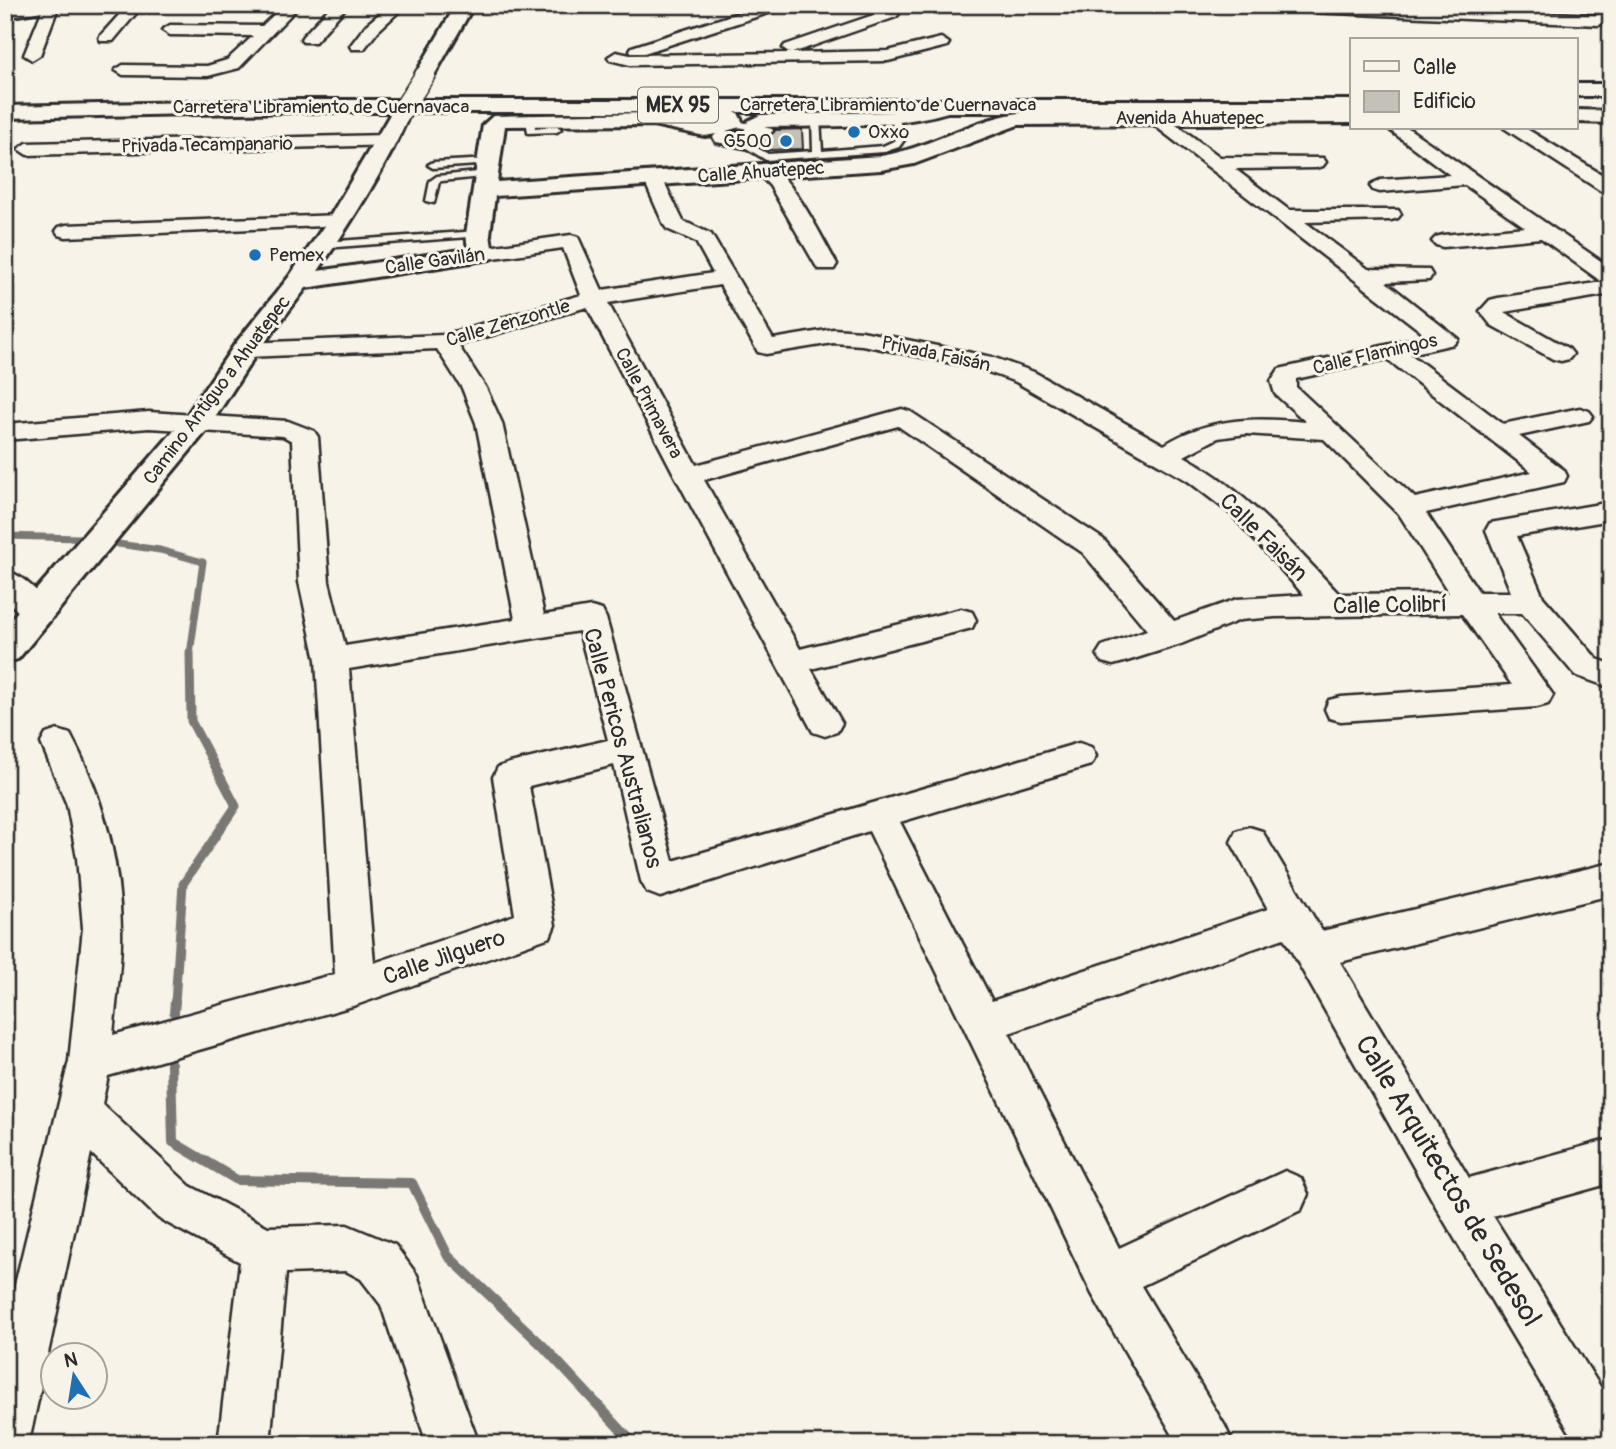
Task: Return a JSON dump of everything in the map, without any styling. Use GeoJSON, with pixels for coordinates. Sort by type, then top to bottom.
{"type":"FeatureCollection","features":[{"type":"Feature","properties":{"kind":"main road","name":"Camino Antiguo a Ahuatepec"},"geometry":{"type":"LineString","coordinates":[[5,650],[19,599],[196,424],[245,350],[298,282],[340,221],[465,5]]}},
{"type":"Feature","properties":{"kind":"main road"},"geometry":{"type":"LineString","coordinates":[[1578,90],[1611,90]]}},
{"type":"Feature","properties":{"kind":"main road","name":"Carretera Libramiento de Cuernavaca"},"geometry":{"type":"LineString","coordinates":[[5,99],[302,93],[1350,92]]}},
{"type":"Feature","properties":{"kind":"main road"},"geometry":{"type":"LineString","coordinates":[[682,105],[725,114],[749,132]]}},
{"type":"Feature","properties":{"kind":"main road"},"geometry":{"type":"LineString","coordinates":[[480,244],[494,124],[509,118],[653,119],[705,130],[749,132],[760,121],[812,128],[917,115],[948,106]]}},
{"type":"Feature","properties":{"kind":"main road","name":"Carretera Libramiento de Cuernavaca"},"geometry":{"type":"LineString","coordinates":[[5,112],[163,107],[1350,106]]}},
{"type":"Feature","properties":{"kind":"main road"},"geometry":{"type":"LineString","coordinates":[[1578,107],[1611,107]]}},
{"type":"Feature","properties":{"kind":"main road"},"geometry":{"type":"LineString","coordinates":[[1578,116],[1611,117]]}},
{"type":"Feature","properties":{"kind":"main road","name":"Avenida Ahuatepec"},"geometry":{"type":"LineString","coordinates":[[1029,118],[1350,117]]}},
{"type":"Feature","properties":{"kind":"main road","name":"Calle Ahuatepec"},"geometry":{"type":"LineString","coordinates":[[488,175],[654,180],[881,163],[906,159],[1014,120],[1029,118]]}},
{"type":"Feature","properties":{"kind":"main road","name":"Calle Gavilán"},"geometry":{"type":"LineString","coordinates":[[298,282],[480,244]]}},
{"type":"Feature","properties":{"kind":"street"},"geometry":{"type":"LineString","coordinates":[[5,13],[50,5],[32,55]]}},
{"type":"Feature","properties":{"kind":"street"},"geometry":{"type":"LineString","coordinates":[[107,38],[136,5]]}},
{"type":"Feature","properties":{"kind":"street"},"geometry":{"type":"LineString","coordinates":[[309,39],[341,5]]}},
{"type":"Feature","properties":{"kind":"street"},"geometry":{"type":"LineString","coordinates":[[358,46],[372,28],[399,5]]}},
{"type":"Feature","properties":{"kind":"street"},"geometry":{"type":"LineString","coordinates":[[779,5],[615,57],[630,60],[888,56],[941,43]]}},
{"type":"Feature","properties":{"kind":"street"},"geometry":{"type":"LineString","coordinates":[[764,57],[891,15],[867,5]]}},
{"type":"Feature","properties":{"kind":"street"},"geometry":{"type":"LineString","coordinates":[[1268,5],[1599,20],[1611,15]]}},
{"type":"Feature","properties":{"kind":"street"},"geometry":{"type":"LineString","coordinates":[[263,11],[290,8]]}},
{"type":"Feature","properties":{"kind":"street"},"geometry":{"type":"LineString","coordinates":[[123,70],[208,71],[233,64],[290,8]]}},
{"type":"Feature","properties":{"kind":"street"},"geometry":{"type":"LineString","coordinates":[[170,30],[266,31]]}},
{"type":"Feature","properties":{"kind":"street","name":"Calle Flamingos"},"geometry":{"type":"LineString","coordinates":[[1156,118],[1367,276],[1446,339],[1288,373],[1283,381],[1284,389],[1409,508],[1471,604],[1538,695],[1341,709]]}},
{"type":"Feature","properties":{"kind":"street"},"geometry":{"type":"LineString","coordinates":[[1399,130],[1611,278]]}},
{"type":"Feature","properties":{"kind":"street"},"geometry":{"type":"LineString","coordinates":[[1516,130],[1611,189]]}},
{"type":"Feature","properties":{"kind":"street","name":"Privada Tecampanario"},"geometry":{"type":"LineString","coordinates":[[27,149],[387,141]]}},
{"type":"Feature","properties":{"kind":"street"},"geometry":{"type":"LineString","coordinates":[[1215,163],[1316,162]]}},
{"type":"Feature","properties":{"kind":"street"},"geometry":{"type":"LineString","coordinates":[[768,173],[778,183],[826,264]]}},
{"type":"Feature","properties":{"kind":"street"},"geometry":{"type":"LineString","coordinates":[[1380,186],[1468,179]]}},
{"type":"Feature","properties":{"kind":"street"},"geometry":{"type":"LineString","coordinates":[[654,180],[674,225],[704,238],[727,277]]}},
{"type":"Feature","properties":{"kind":"street"},"geometry":{"type":"LineString","coordinates":[[1286,216],[1391,214]]}},
{"type":"Feature","properties":{"kind":"street"},"geometry":{"type":"LineString","coordinates":[[66,231],[340,221]]}},
{"type":"Feature","properties":{"kind":"street"},"geometry":{"type":"LineString","coordinates":[[1443,241],[1543,232]]}},
{"type":"Feature","properties":{"kind":"street","name":"Calle Gavilán"},"geometry":{"type":"LineString","coordinates":[[480,244],[571,241]]}},
{"type":"Feature","properties":{"kind":"street","name":"Calle Primavera"},"geometry":{"type":"LineString","coordinates":[[571,241],[594,298],[688,476],[902,417],[1093,546],[1170,636]]}},
{"type":"Feature","properties":{"kind":"street"},"geometry":{"type":"LineString","coordinates":[[1367,276],[1422,275]]}},
{"type":"Feature","properties":{"kind":"street","name":"Calle Zenzontle"},"geometry":{"type":"LineString","coordinates":[[245,350],[444,342],[594,298],[727,277]]}},
{"type":"Feature","properties":{"kind":"street","name":"Privada Faisán"},"geometry":{"type":"LineString","coordinates":[[727,277],[766,347],[833,336],[862,338],[983,362],[1025,377],[1163,457]]}},
{"type":"Feature","properties":{"kind":"street"},"geometry":{"type":"LineString","coordinates":[[1561,354],[1499,320],[1491,311],[1498,305],[1611,287]]}},
{"type":"Feature","properties":{"kind":"street"},"geometry":{"type":"LineString","coordinates":[[332,660],[533,628],[489,423],[474,388],[444,342]]}},
{"type":"Feature","properties":{"kind":"street"},"geometry":{"type":"LineString","coordinates":[[1391,351],[1554,476],[1409,508]]}},
{"type":"Feature","properties":{"kind":"street"},"geometry":{"type":"LineString","coordinates":[[1498,433],[1580,416]]}},
{"type":"Feature","properties":{"kind":"street"},"geometry":{"type":"LineString","coordinates":[[5,432],[149,420],[288,429],[305,437],[314,582],[332,660],[356,987]]}},
{"type":"Feature","properties":{"kind":"street"},"geometry":{"type":"LineString","coordinates":[[1163,457],[1195,437],[1228,428],[1262,427],[1332,432]]}},
{"type":"Feature","properties":{"kind":"street","name":"Calle Faisán"},"geometry":{"type":"LineString","coordinates":[[1163,457],[1198,475],[1241,508],[1331,606]]}},
{"type":"Feature","properties":{"kind":"street"},"geometry":{"type":"LineString","coordinates":[[688,476],[825,723]]}},
{"type":"Feature","properties":{"kind":"street"},"geometry":{"type":"LineString","coordinates":[[1611,511],[1500,530],[1530,602],[1586,667],[1611,676]]}},
{"type":"Feature","properties":{"kind":"street","name":"Calle Colibrí"},"geometry":{"type":"LineString","coordinates":[[1113,654],[1237,610],[1275,606],[1530,602]]}},
{"type":"Feature","properties":{"kind":"street","name":"Calle Pericos Australianos"},"geometry":{"type":"LineString","coordinates":[[533,628],[591,618],[660,881],[878,814]]}},
{"type":"Feature","properties":{"kind":"street"},"geometry":{"type":"LineString","coordinates":[[791,663],[961,621]]}},
{"type":"Feature","properties":{"kind":"street"},"geometry":{"type":"LineString","coordinates":[[5,1433],[90,1060],[102,928],[95,858],[85,805],[58,743]]}},
{"type":"Feature","properties":{"kind":"street","name":"Calle Jilguero"},"geometry":{"type":"LineString","coordinates":[[90,1060],[356,987],[536,925],[510,777],[627,749]]}},
{"type":"Feature","properties":{"kind":"street"},"geometry":{"type":"LineString","coordinates":[[1079,755],[878,814],[1109,1277],[1208,1444]]}},
{"type":"Feature","properties":{"kind":"street","name":"Calle Arquitectos de Sedesol"},"geometry":{"type":"LineString","coordinates":[[1249,842],[1460,1203],[1606,1444]]}},
{"type":"Feature","properties":{"kind":"street"},"geometry":{"type":"LineString","coordinates":[[984,1023],[1302,934],[1611,879]]}},
{"type":"Feature","properties":{"kind":"street"},"geometry":{"type":"LineString","coordinates":[[79,1112],[174,1202],[265,1250],[347,1248],[378,1262],[400,1292],[453,1444]]}},
{"type":"Feature","properties":{"kind":"street"},"geometry":{"type":"LineString","coordinates":[[1460,1203],[1611,1161]]}},
{"type":"Feature","properties":{"kind":"street"},"geometry":{"type":"LineString","coordinates":[[1109,1277],[1285,1194]]}},
{"type":"Feature","properties":{"kind":"street"},"geometry":{"type":"LineString","coordinates":[[244,1444],[265,1250]]}},
{"type":"Feature","properties":{"kind":"lane"},"geometry":{"type":"LineString","coordinates":[[530,118],[531,131],[557,129]]}},
{"type":"Feature","properties":{"kind":"lane"},"geometry":{"type":"LineString","coordinates":[[749,132],[766,157],[818,155],[896,145],[900,139],[895,118]]}},
{"type":"Feature","properties":{"kind":"lane"},"geometry":{"type":"LineString","coordinates":[[812,128],[818,155]]}},
{"type":"Feature","properties":{"kind":"lane"},"geometry":{"type":"LineString","coordinates":[[433,165],[488,175]]}},
{"type":"Feature","properties":{"kind":"lane"},"geometry":{"type":"LineString","coordinates":[[430,201],[435,181],[440,178],[488,175]]}},
{"type":"Feature","properties":{"kind":"lane"},"geometry":{"type":"LineString","coordinates":[[324,245],[480,244]]}},
{"type":"Feature","properties":{"kind":"building","name":"G500"},"geometry":{"type":"Polygon","coordinates":[[[802,129],[803,149],[768,150],[769,136],[775,130],[802,129]]]}},
{"type":"Feature","properties":{"kind":"waterway"},"geometry":{"type":"LineString","coordinates":[[5,536],[80,538]]}},
{"type":"Feature","properties":{"kind":"waterway"},"geometry":{"type":"LineString","coordinates":[[118,544],[160,550],[203,562],[190,654]]}},
{"type":"Feature","properties":{"kind":"waterway"},"geometry":{"type":"LineString","coordinates":[[175,1003],[183,884],[236,806],[191,721],[190,654]]}},
{"type":"Feature","properties":{"kind":"waterway"},"geometry":{"type":"LineString","coordinates":[[174,1013],[175,1001]]}},
{"type":"Feature","properties":{"kind":"waterway"},"geometry":{"type":"LineString","coordinates":[[171,1064],[173,1142],[237,1180],[412,1183],[448,1256],[543,1346],[634,1444]]}},
{"type":"Feature","properties":{"kind":"place","name":"Oxxo"},"geometry":{"type":"Point","coordinates":[854,132]}},
{"type":"Feature","properties":{"kind":"place","name":"G500"},"geometry":{"type":"Point","coordinates":[786,141]}},
{"type":"Feature","properties":{"kind":"place","name":"Pemex"},"geometry":{"type":"Point","coordinates":[255,255]}}]}
